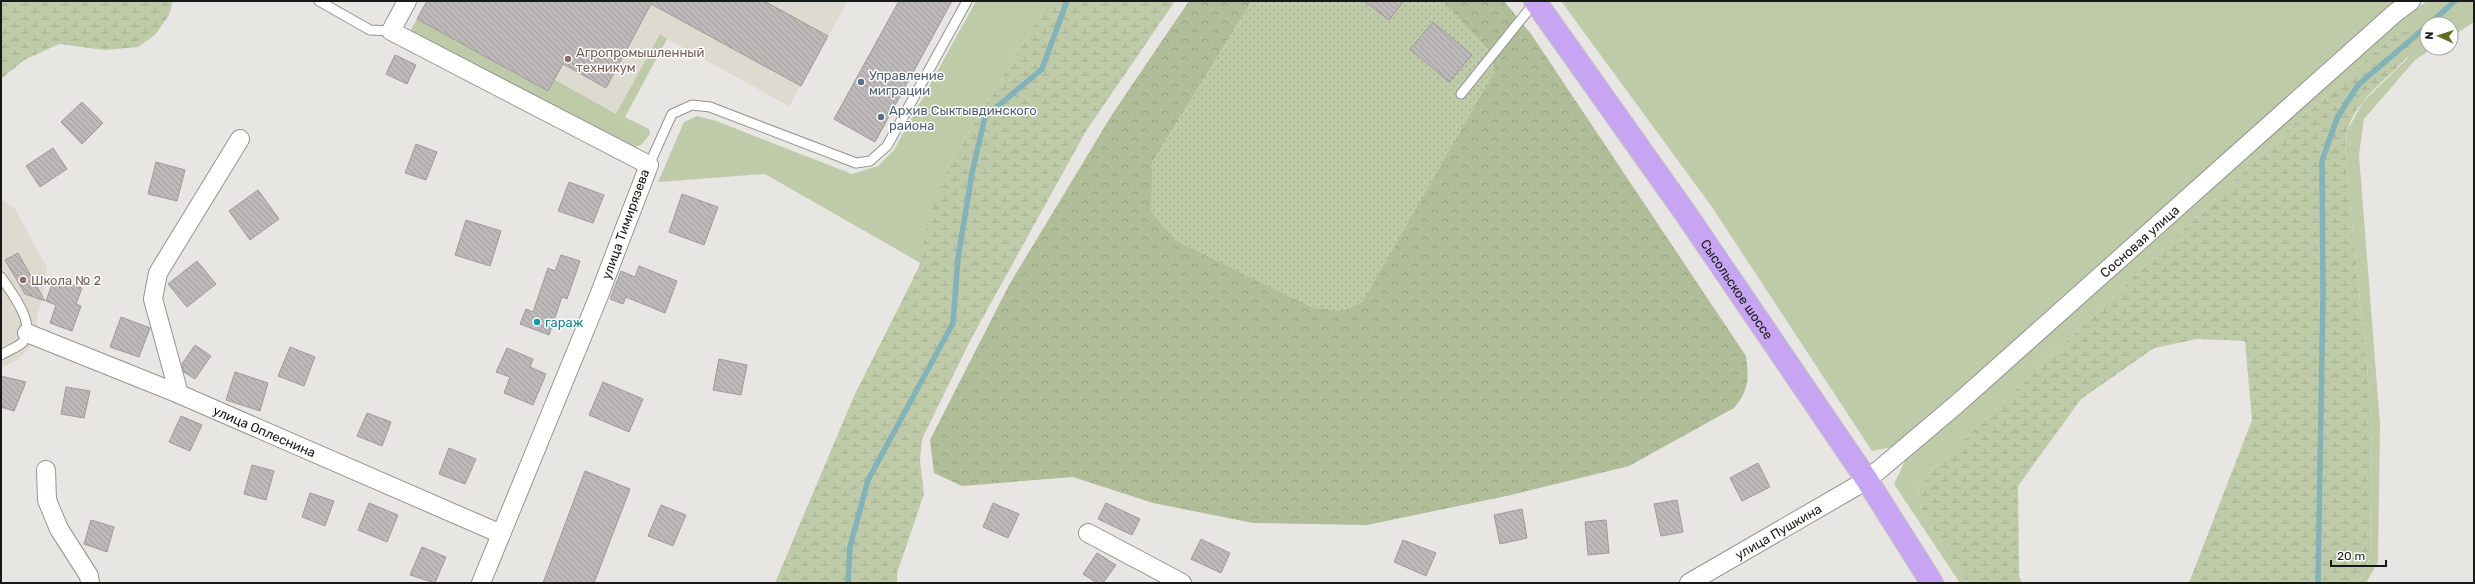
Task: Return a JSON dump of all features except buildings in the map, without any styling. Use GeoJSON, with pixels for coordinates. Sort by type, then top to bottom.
{"type":"FeatureCollection","features":[{"type":"Feature","properties":{"kind":"highway","name":"Сысольское шоссе"},"geometry":{"type":"LineString","coordinates":[[1535,1],[1682,207],[1868,480],[1932,583]]}},
{"type":"Feature","properties":{"kind":"street"},"geometry":{"type":"LineString","coordinates":[[391,32],[408,1]]}},
{"type":"Feature","properties":{"kind":"street","name":"Сосновая улица"},"geometry":{"type":"LineString","coordinates":[[1868,480],[1957,404],[2395,13],[2411,1]]}},
{"type":"Feature","properties":{"kind":"street","name":"улица Тимирязева"},"geometry":{"type":"LineString","coordinates":[[391,32],[649,165],[598,298],[481,583]]}},
{"type":"Feature","properties":{"kind":"street"},"geometry":{"type":"LineString","coordinates":[[179,394],[153,299],[158,273],[240,139]]}},
{"type":"Feature","properties":{"kind":"street","name":"улица Оплеснина"},"geometry":{"type":"LineString","coordinates":[[27,333],[179,394],[501,534]]}},
{"type":"Feature","properties":{"kind":"street"},"geometry":{"type":"LineString","coordinates":[[46,470],[47,500],[58,529],[89,576],[90,583]]}},
{"type":"Feature","properties":{"kind":"street","name":"улица Пушкина"},"geometry":{"type":"LineString","coordinates":[[1689,583],[1868,480]]}},
{"type":"Feature","properties":{"kind":"street"},"geometry":{"type":"LineString","coordinates":[[1088,533],[1182,583]]}},
{"type":"Feature","properties":{"kind":"lane"},"geometry":{"type":"LineString","coordinates":[[319,1],[370,30],[391,32]]}},
{"type":"Feature","properties":{"kind":"lane"},"geometry":{"type":"LineString","coordinates":[[649,165],[672,114],[692,105],[710,107],[856,163],[870,161],[887,146],[967,1]]}},
{"type":"Feature","properties":{"kind":"lane"},"geometry":{"type":"LineString","coordinates":[[1461,94],[1535,1]]}},
{"type":"Feature","properties":{"kind":"lane"},"geometry":{"type":"LineString","coordinates":[[1,277],[25,316],[27,333],[22,342],[1,355]]}},
{"type":"Feature","properties":{"kind":"shaded area","name":"Агропромышленный техникум"},"geometry":{"type":"Polygon","coordinates":[[[427,1],[848,1],[789,106],[660,35],[616,114],[555,79],[548,91],[417,19],[427,1]]]}},
{"type":"Feature","properties":{"kind":"shaded area","name":"Школа № 2"},"geometry":{"type":"Polygon","coordinates":[[[1,198],[15,209],[47,268],[44,293],[37,317],[37,331],[31,346],[17,360],[1,368],[1,198]]]}},
{"type":"Feature","properties":{"kind":"green space"},"geometry":{"type":"Polygon","coordinates":[[[1,1],[173,1],[169,15],[155,35],[138,47],[105,50],[59,44],[24,60],[1,79],[1,1]]]}},
{"type":"Feature","properties":{"kind":"green space"},"geometry":{"type":"Polygon","coordinates":[[[976,1],[1049,1],[950,163],[924,265],[765,174],[658,182],[684,122],[697,116],[716,121],[852,174],[878,166],[894,150],[976,1]]]}},
{"type":"Feature","properties":{"kind":"green space"},"geometry":{"type":"Polygon","coordinates":[[[1049,1],[1175,1],[1086,131],[971,339],[922,439],[920,460],[924,494],[897,573],[897,583],[775,583],[854,396],[919,267],[928,219],[950,163],[1049,1]]]}},
{"type":"Feature","properties":{"kind":"green space"},"geometry":{"type":"Polygon","coordinates":[[[1189,1],[1252,1],[1152,163],[1489,51],[1443,1],[1504,1],[1531,34],[1746,356],[1748,371],[1747,384],[1743,396],[1739,402],[1734,408],[1629,466],[1511,495],[1367,525],[1253,523],[1153,503],[1073,477],[962,486],[934,473],[930,440],[1009,285],[1113,113],[1189,1]]]}},
{"type":"Feature","properties":{"kind":"green space"},"geometry":{"type":"Polygon","coordinates":[[[1252,1],[1443,1],[1489,51],[1495,71],[1362,303],[1342,311],[1313,308],[1176,241],[1151,212],[1152,163],[1252,1]]]}},
{"type":"Feature","properties":{"kind":"green space"},"geometry":{"type":"Polygon","coordinates":[[[1561,1],[2395,1],[1892,447],[1872,451],[1712,207],[1561,1]]]}},
{"type":"Feature","properties":{"kind":"green space"},"geometry":{"type":"Polygon","coordinates":[[[2427,1],[2474,1],[2474,22],[2459,32],[2459,16],[2419,16],[2419,56],[2421,56],[2415,60],[2364,119],[2359,155],[2380,424],[2378,562],[2366,583],[2359,583],[2370,557],[2372,416],[2345,156],[2347,131],[2363,102],[2407,59],[2410,30],[2394,35],[2287,130],[1934,468],[1919,488],[1921,512],[1968,583],[1960,583],[1894,484],[1905,461],[2401,20],[2427,1]]]}},
{"type":"Feature","properties":{"kind":"green space"},"geometry":{"type":"Polygon","coordinates":[[[417,19],[548,90],[554,79],[616,114],[660,34],[667,39],[625,117],[649,129],[650,134],[641,145],[631,148],[409,33],[417,19]]]}},
{"type":"Feature","properties":{"kind":"green space"},"geometry":{"type":"Polygon","coordinates":[[[2410,30],[2416,45],[2408,56],[2359,107],[2352,119],[2346,138],[2345,156],[2372,416],[2370,557],[2359,583],[2189,583],[2252,420],[2245,341],[2197,339],[2154,348],[2081,399],[2018,486],[2019,576],[2022,583],[1968,583],[1921,512],[1919,488],[1934,468],[2287,130],[2394,35],[2410,30]]]}},
{"type":"Feature","properties":{"kind":"waterway"},"geometry":{"type":"LineString","coordinates":[[848,583],[850,547],[868,480],[953,323],[958,258],[972,173],[985,117],[1042,69],[1067,1]]}},
{"type":"Feature","properties":{"kind":"waterway"},"geometry":{"type":"LineString","coordinates":[[2438,16],[2455,1]]}},
{"type":"Feature","properties":{"kind":"waterway"},"geometry":{"type":"LineString","coordinates":[[2318,583],[2323,293],[2322,161],[2337,118],[2358,85],[2419,33]]}},
{"type":"Feature","properties":{"kind":"place","name":"Агропромышленный техникум"},"geometry":{"type":"Point","coordinates":[568,59]}},
{"type":"Feature","properties":{"kind":"place","name":"Управление миграции"},"geometry":{"type":"Point","coordinates":[861,82]}},
{"type":"Feature","properties":{"kind":"place","name":"Архив Сыктывдинского района"},"geometry":{"type":"Point","coordinates":[881,117]}},
{"type":"Feature","properties":{"kind":"place","name":"Школа № 2"},"geometry":{"type":"Point","coordinates":[23,280]}},
{"type":"Feature","properties":{"kind":"place","name":"гараж"},"geometry":{"type":"Point","coordinates":[537,322]}}]}
